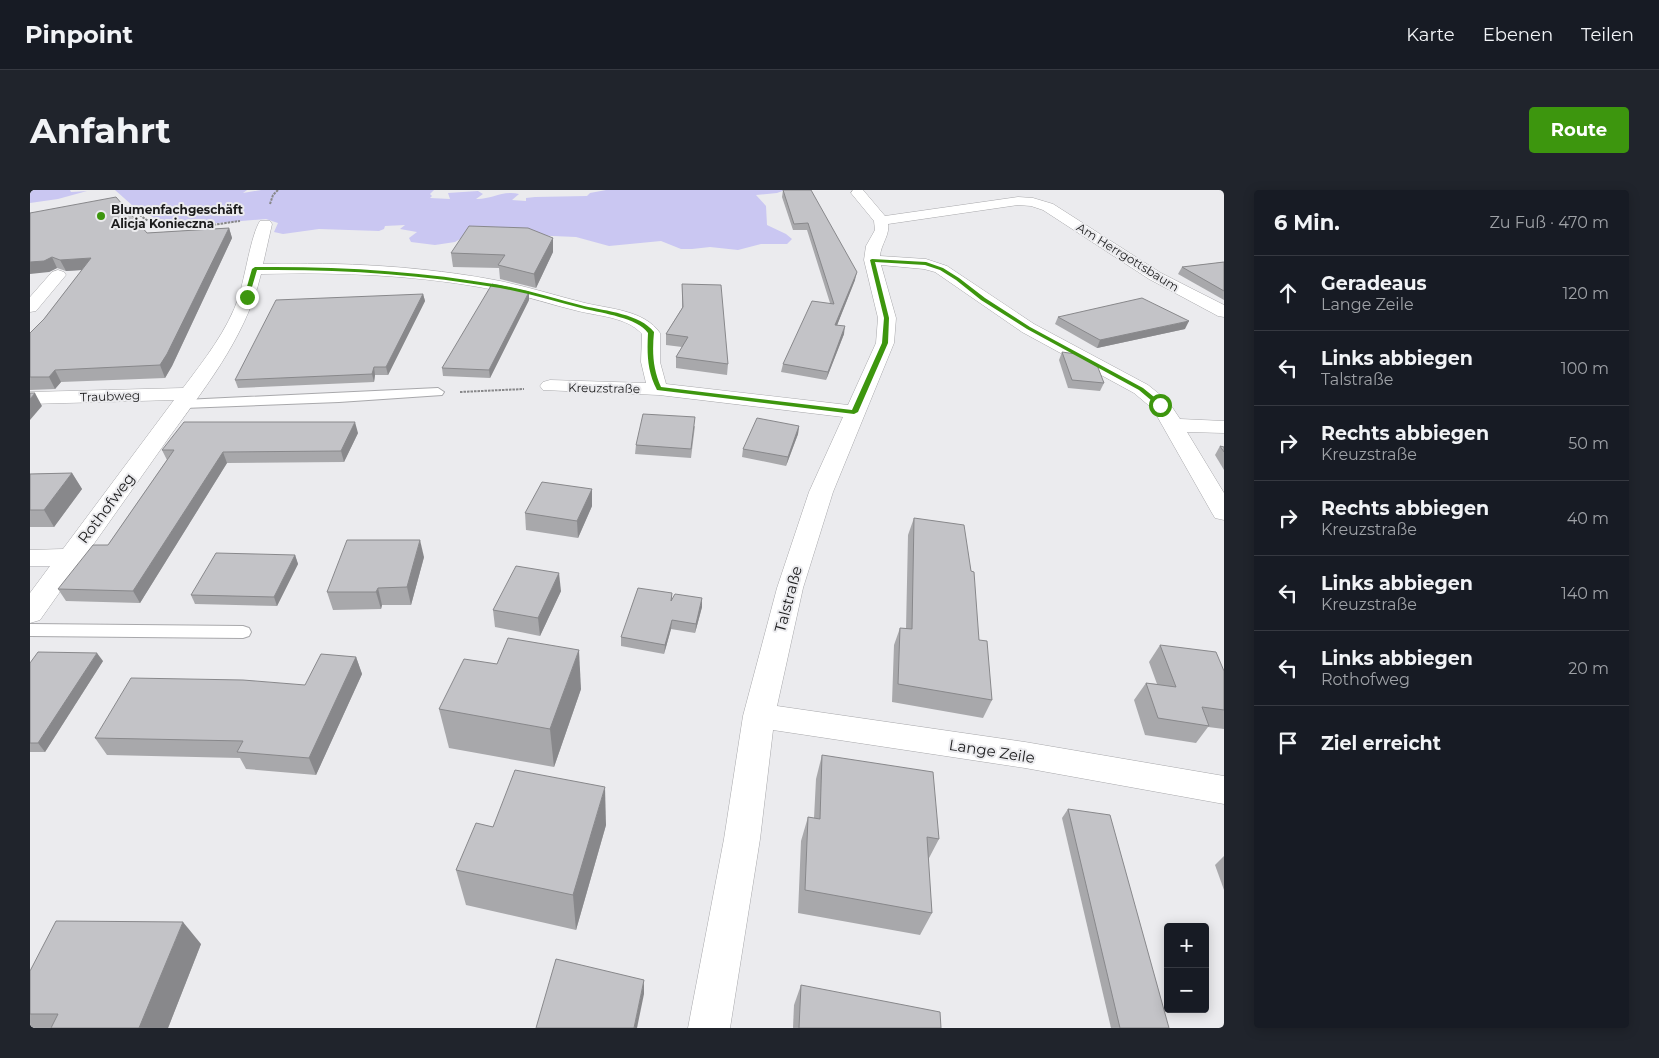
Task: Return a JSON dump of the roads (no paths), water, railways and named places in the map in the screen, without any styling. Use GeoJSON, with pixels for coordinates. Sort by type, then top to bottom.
{"type":"FeatureCollection","features":[{"type":"Feature","properties":{"kind":"street","name":"Am Herrgottsbaum"},"geometry":{"type":"LineString","coordinates":[[1022,190],[1034,198],[1034,202]]}},
{"type":"Feature","properties":{"kind":"street"},"geometry":{"type":"LineString","coordinates":[[858,193],[881,221]]}},
{"type":"Feature","properties":{"kind":"street","name":"Am Herrgottsbaum"},"geometry":{"type":"LineString","coordinates":[[881,221],[1018,201],[1034,202],[1055,211],[1156,276],[1224,312]]}},
{"type":"Feature","properties":{"kind":"street","name":"Talstraße"},"geometry":{"type":"LineString","coordinates":[[709,1028],[742,839],[759,716],[790,588],[821,492],[885,343],[887,318],[872,260],[873,246],[882,230],[881,221]]}},
{"type":"Feature","properties":{"kind":"street","name":"Rothofweg"},"geometry":{"type":"LineString","coordinates":[[30,613],[216,357],[236,323],[247,297],[265,224]]}},
{"type":"Feature","properties":{"kind":"street"},"geometry":{"type":"LineString","coordinates":[[872,260],[926,264],[941,269],[1028,328],[1141,389],[1160,405],[1224,513]]}},
{"type":"Feature","properties":{"kind":"street","name":"Kreuzstraße"},"geometry":{"type":"LineString","coordinates":[[255,269],[338,269],[444,278],[501,287],[626,318],[641,323],[651,332],[650,363],[655,383],[659,389]]}},
{"type":"Feature","properties":{"kind":"street"},"geometry":{"type":"LineString","coordinates":[[30,307],[58,275]]}},
{"type":"Feature","properties":{"kind":"street","name":"Kreuzstraße"},"geometry":{"type":"LineString","coordinates":[[550,386],[659,389],[854,412]]}},
{"type":"Feature","properties":{"kind":"street","name":"Traubweg"},"geometry":{"type":"LineString","coordinates":[[30,398],[187,399]]}},
{"type":"Feature","properties":{"kind":"street"},"geometry":{"type":"LineString","coordinates":[[1173,425],[1224,427]]}},
{"type":"Feature","properties":{"kind":"street"},"geometry":{"type":"LineString","coordinates":[[30,558],[69,557]]}},
{"type":"Feature","properties":{"kind":"street","name":"Lange Zeile"},"geometry":{"type":"LineString","coordinates":[[759,716],[1025,755],[1224,790]]}},
{"type":"Feature","properties":{"kind":"lane"},"geometry":{"type":"LineString","coordinates":[[187,399],[438,392]]}},
{"type":"Feature","properties":{"kind":"lane"},"geometry":{"type":"LineString","coordinates":[[30,630],[243,632]]}},
{"type":"Feature","properties":{"kind":"place","name":"Blumenfachgeschäft Alicja Konieczna"},"geometry":{"type":"Point","coordinates":[101,216]}}]}
